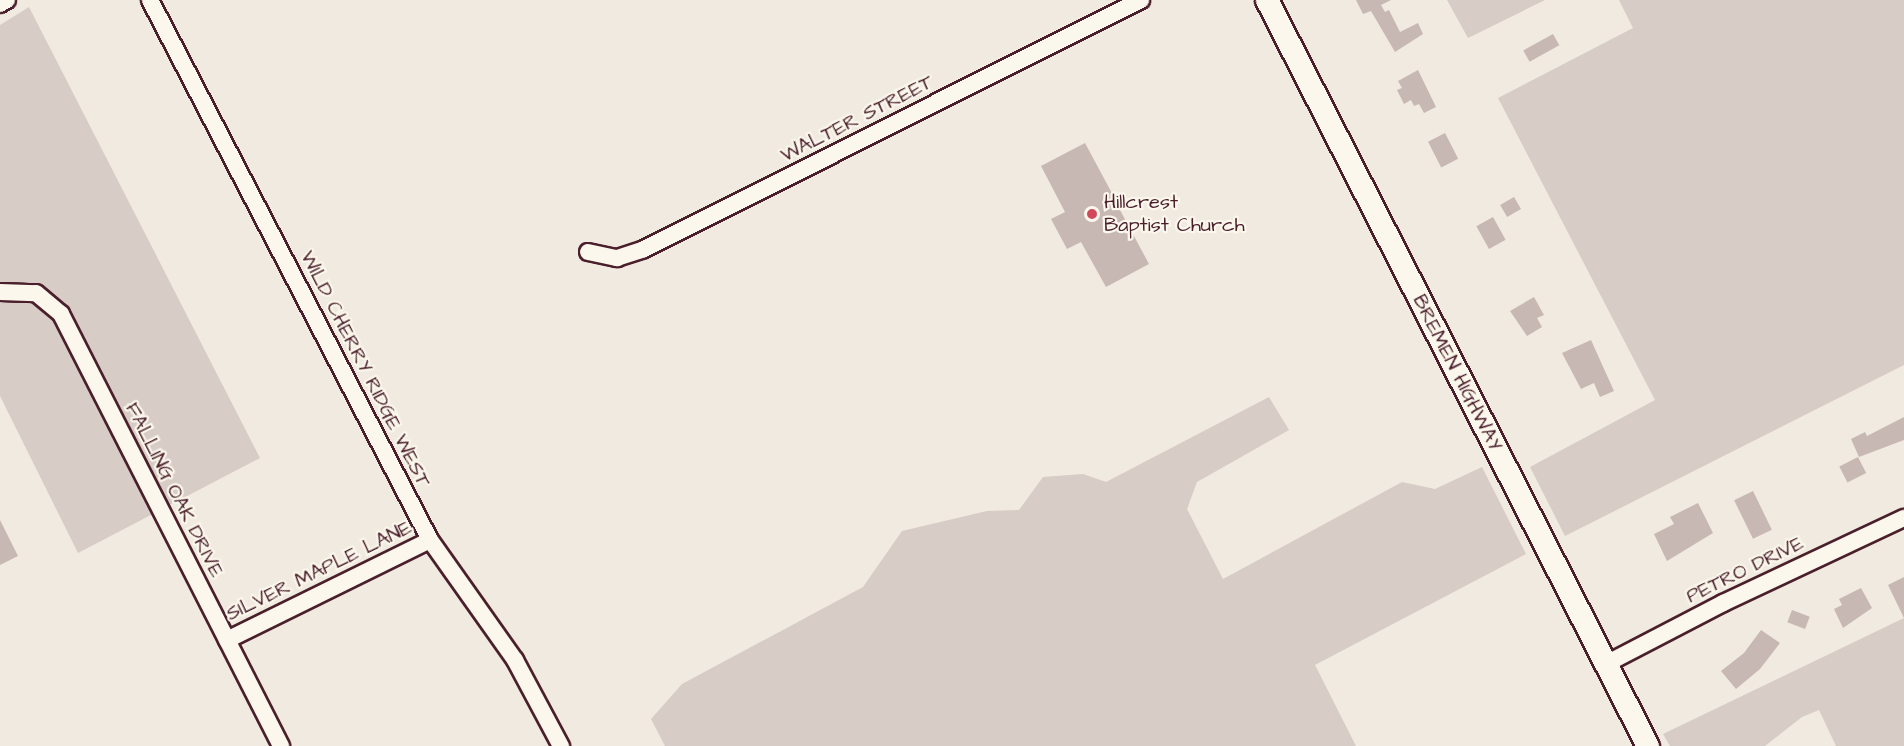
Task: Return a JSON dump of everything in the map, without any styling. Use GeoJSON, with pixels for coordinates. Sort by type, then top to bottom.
{"type":"FeatureCollection","features":[{"type":"Feature","properties":{"kind":"main road","name":"BREMEN HIGHWAY"},"geometry":{"type":"LineString","coordinates":[[1268,0],[1648,746]]}},
{"type":"Feature","properties":{"kind":"street"},"geometry":{"type":"LineString","coordinates":[[0,4],[7,0]]}},
{"type":"Feature","properties":{"kind":"street","name":"WILD CHERRY RIDGE WEST"},"geometry":{"type":"LineString","coordinates":[[150,0],[430,540],[515,660],[561,746]]}},
{"type":"Feature","properties":{"kind":"street","name":"WALTER STREET"},"geometry":{"type":"LineString","coordinates":[[588,252],[617,258],[644,249],[1141,0]]}},
{"type":"Feature","properties":{"kind":"street","name":"FALLING OAK DRIVE"},"geometry":{"type":"LineString","coordinates":[[0,292],[36,292],[62,314],[281,746]]}},
{"type":"Feature","properties":{"kind":"street","name":"PETRO DRIVE"},"geometry":{"type":"LineString","coordinates":[[1606,664],[1724,603],[1904,518]]}},
{"type":"Feature","properties":{"kind":"street","name":"SILVER MAPLE LANE"},"geometry":{"type":"LineString","coordinates":[[227,640],[430,540]]}},
{"type":"Feature","properties":{"kind":"shaded area"},"geometry":{"type":"Polygon","coordinates":[[[1447,0],[1545,0],[1468,38],[1447,0]]]}},
{"type":"Feature","properties":{"kind":"shaded area"},"geometry":{"type":"Polygon","coordinates":[[[1619,0],[1904,0],[1904,365],[1565,536],[1530,467],[1655,400],[1498,98],[1633,28],[1619,0]]]}},
{"type":"Feature","properties":{"kind":"shaded area"},"geometry":{"type":"Polygon","coordinates":[[[29,7],[260,458],[78,553],[0,396],[0,25],[29,7]]]}},
{"type":"Feature","properties":{"kind":"shaded area"},"geometry":{"type":"Polygon","coordinates":[[[1269,397],[1289,430],[1197,482],[1187,509],[1223,579],[1402,482],[1435,489],[1482,467],[1526,554],[1315,665],[1356,746],[665,746],[651,719],[682,684],[863,587],[902,531],[987,511],[1019,510],[1043,477],[1083,474],[1106,482],[1269,397]]]}},
{"type":"Feature","properties":{"kind":"shaded area"},"geometry":{"type":"Polygon","coordinates":[[[1904,618],[1904,746],[1836,746],[1819,710],[1802,717],[1765,746],[1670,746],[1663,734],[1904,618]]]}},
{"type":"Feature","properties":{"kind":"building"},"geometry":{"type":"Polygon","coordinates":[[[1356,0],[1391,0],[1381,5],[1385,12],[1389,10],[1400,32],[1418,23],[1423,34],[1395,52],[1371,11],[1363,14],[1356,0]]]}},
{"type":"Feature","properties":{"kind":"building"},"geometry":{"type":"Polygon","coordinates":[[[1553,34],[1559,45],[1530,62],[1523,50],[1553,34]]]}},
{"type":"Feature","properties":{"kind":"building"},"geometry":{"type":"Polygon","coordinates":[[[1418,70],[1436,107],[1424,113],[1419,104],[1414,106],[1411,100],[1404,104],[1397,90],[1402,88],[1398,81],[1418,70]]]}},
{"type":"Feature","properties":{"kind":"building"},"geometry":{"type":"Polygon","coordinates":[[[1445,133],[1458,159],[1441,167],[1428,142],[1445,133]]]}},
{"type":"Feature","properties":{"kind":"building","name":"Hillcrest Baptist Church"},"geometry":{"type":"Polygon","coordinates":[[[1085,143],[1114,197],[1118,195],[1124,207],[1120,210],[1149,264],[1106,287],[1081,242],[1067,249],[1051,219],[1065,212],[1041,166],[1085,143]]]}},
{"type":"Feature","properties":{"kind":"building"},"geometry":{"type":"Polygon","coordinates":[[[1514,197],[1521,209],[1507,217],[1500,205],[1514,197]]]}},
{"type":"Feature","properties":{"kind":"building"},"geometry":{"type":"Polygon","coordinates":[[[1493,217],[1506,240],[1489,249],[1476,226],[1493,217]]]}},
{"type":"Feature","properties":{"kind":"building"},"geometry":{"type":"Polygon","coordinates":[[[1534,297],[1544,315],[1537,318],[1542,327],[1527,336],[1510,311],[1534,297]]]}},
{"type":"Feature","properties":{"kind":"building"},"geometry":{"type":"Polygon","coordinates":[[[1591,340],[1614,391],[1600,397],[1594,383],[1581,389],[1562,353],[1591,340]]]}},
{"type":"Feature","properties":{"kind":"building"},"geometry":{"type":"Polygon","coordinates":[[[1904,417],[1904,440],[1859,457],[1851,439],[1865,432],[1867,436],[1904,417]]]}},
{"type":"Feature","properties":{"kind":"building"},"geometry":{"type":"Polygon","coordinates":[[[1858,457],[1866,473],[1847,483],[1839,467],[1858,457]]]}},
{"type":"Feature","properties":{"kind":"building"},"geometry":{"type":"Polygon","coordinates":[[[1753,491],[1772,530],[1753,539],[1734,500],[1753,491]]]}},
{"type":"Feature","properties":{"kind":"building"},"geometry":{"type":"Polygon","coordinates":[[[1698,503],[1713,533],[1667,561],[1654,534],[1674,524],[1670,517],[1698,503]]]}},
{"type":"Feature","properties":{"kind":"building"},"geometry":{"type":"Polygon","coordinates":[[[0,520],[18,556],[0,565],[0,520]]]}},
{"type":"Feature","properties":{"kind":"building"},"geometry":{"type":"Polygon","coordinates":[[[1904,577],[1904,618],[1888,585],[1904,577]]]}},
{"type":"Feature","properties":{"kind":"building"},"geometry":{"type":"Polygon","coordinates":[[[1861,588],[1872,608],[1843,628],[1834,609],[1842,605],[1839,599],[1861,588]]]}},
{"type":"Feature","properties":{"kind":"building"},"geometry":{"type":"Polygon","coordinates":[[[1792,610],[1810,617],[1805,629],[1787,622],[1792,610]]]}},
{"type":"Feature","properties":{"kind":"building"},"geometry":{"type":"Polygon","coordinates":[[[1761,630],[1780,643],[1760,669],[1736,689],[1721,671],[1744,653],[1761,630]]]}},
{"type":"Feature","properties":{"kind":"place","name":"Hillcrest Baptist Church"},"geometry":{"type":"Point","coordinates":[1092,214]}}]}
